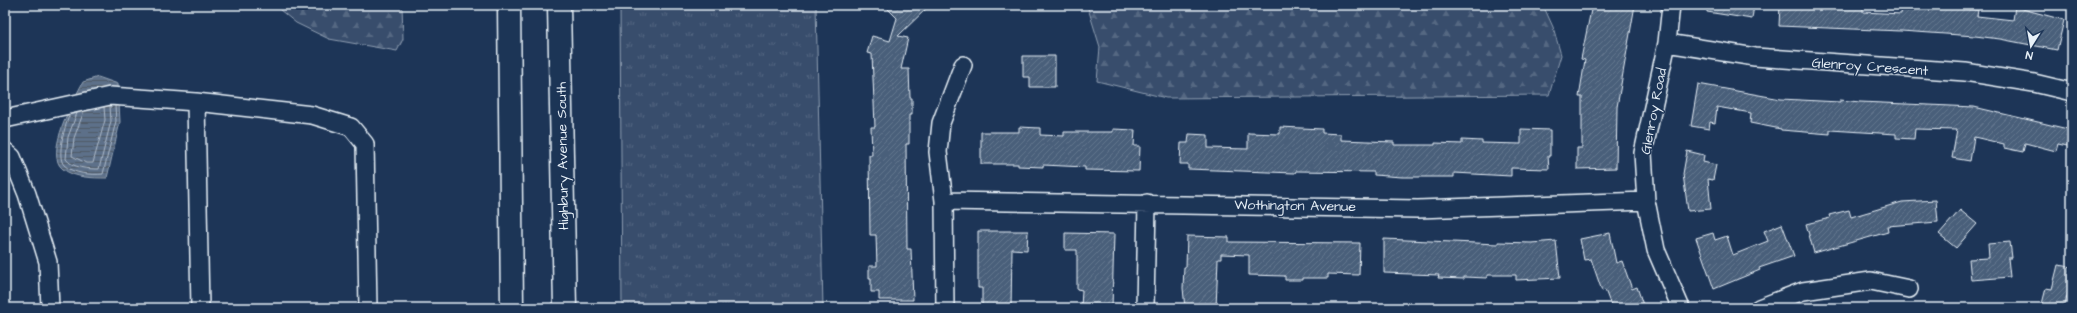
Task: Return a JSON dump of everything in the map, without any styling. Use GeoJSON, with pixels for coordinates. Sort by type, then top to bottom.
{"type":"FeatureCollection","features":[{"type":"Feature","properties":{"kind":"highway"},"geometry":{"type":"LineString","coordinates":[[509,5],[512,308]]}},
{"type":"Feature","properties":{"kind":"highway","name":"Highbury Avenue South"},"geometry":{"type":"LineString","coordinates":[[559,5],[565,308]]}},
{"type":"Feature","properties":{"kind":"street","name":"Glenroy Road"},"geometry":{"type":"LineString","coordinates":[[1671,5],[1667,43],[1644,153],[1646,201],[1656,250],[1681,308]]}},
{"type":"Feature","properties":{"kind":"street","name":"Glenroy Crescent"},"geometry":{"type":"LineString","coordinates":[[1667,43],[1755,57],[1965,72],[2034,83],[2072,92]]}},
{"type":"Feature","properties":{"kind":"street"},"geometry":{"type":"LineString","coordinates":[[945,308],[944,201],[938,152],[941,123],[963,65]]}},
{"type":"Feature","properties":{"kind":"street"},"geometry":{"type":"LineString","coordinates":[[5,119],[110,96],[196,102],[312,114],[351,127],[365,144],[368,308]]}},
{"type":"Feature","properties":{"kind":"street"},"geometry":{"type":"LineString","coordinates":[[196,102],[200,308]]}},
{"type":"Feature","properties":{"kind":"street"},"geometry":{"type":"LineString","coordinates":[[5,151],[12,157],[27,194],[48,262],[50,308]]}},
{"type":"Feature","properties":{"kind":"street","name":"Wothington Avenue"},"geometry":{"type":"LineString","coordinates":[[944,201],[1148,203],[1418,209],[1646,201]]}},
{"type":"Feature","properties":{"kind":"street"},"geometry":{"type":"LineString","coordinates":[[1145,308],[1148,203]]}},
{"type":"Feature","properties":{"kind":"street"},"geometry":{"type":"LineString","coordinates":[[1759,308],[1803,291],[1871,281],[1909,289]]}},
{"type":"Feature","properties":{"kind":"green space"},"geometry":{"type":"Polygon","coordinates":[[[274,5],[402,5],[403,39],[397,51],[329,39],[296,23],[274,5]]]}},
{"type":"Feature","properties":{"kind":"green space"},"geometry":{"type":"Polygon","coordinates":[[[620,5],[816,5],[823,308],[622,308],[620,5]]]}},
{"type":"Feature","properties":{"kind":"green space"},"geometry":{"type":"Polygon","coordinates":[[[1087,5],[1543,5],[1553,27],[1561,55],[1549,95],[1166,98],[1097,81],[1100,47],[1087,5]]]}},
{"type":"Feature","properties":{"kind":"water"},"geometry":{"type":"Polygon","coordinates":[[[98,77],[118,84],[120,122],[107,178],[84,177],[68,172],[63,169],[58,162],[57,152],[58,139],[62,126],[83,82],[98,77]]]}},
{"type":"Feature","properties":{"kind":"building"},"geometry":{"type":"Polygon","coordinates":[[[884,5],[930,5],[898,36],[908,38],[901,69],[909,69],[910,98],[912,98],[912,115],[909,115],[909,144],[906,144],[907,249],[911,249],[913,300],[879,300],[879,292],[871,292],[871,278],[869,278],[869,266],[877,266],[876,235],[870,235],[869,155],[872,155],[871,127],[875,127],[872,54],[867,53],[872,36],[890,41],[897,18],[884,5]]]}},
{"type":"Feature","properties":{"kind":"building"},"geometry":{"type":"Polygon","coordinates":[[[1592,5],[1635,5],[1617,107],[1616,168],[1577,169],[1577,148],[1582,148],[1582,97],[1579,97],[1585,60],[1581,59],[1592,5]]]}},
{"type":"Feature","properties":{"kind":"building"},"geometry":{"type":"Polygon","coordinates":[[[1707,5],[1754,5],[1752,19],[1707,12],[1707,5]]]}},
{"type":"Feature","properties":{"kind":"building"},"geometry":{"type":"Polygon","coordinates":[[[1780,5],[1863,5],[1863,12],[1901,14],[1902,5],[1941,5],[1941,7],[1978,10],[1977,16],[2013,20],[2015,7],[2064,20],[2057,50],[2000,39],[1975,36],[1901,31],[1779,26],[1780,5]]]}},
{"type":"Feature","properties":{"kind":"building"},"geometry":{"type":"Polygon","coordinates":[[[1023,56],[1055,56],[1055,87],[1030,87],[1030,77],[1023,77],[1023,56]]]}},
{"type":"Feature","properties":{"kind":"building"},"geometry":{"type":"Polygon","coordinates":[[[1698,84],[1781,99],[1840,102],[1840,100],[1974,107],[2072,130],[2072,147],[2058,144],[2056,151],[2025,143],[2023,152],[2004,148],[2004,144],[1974,137],[1970,161],[1952,158],[1957,130],[1915,129],[1914,139],[1896,138],[1896,134],[1830,130],[1830,134],[1781,130],[1750,123],[1751,113],[1717,107],[1715,123],[1710,122],[1709,129],[1691,126],[1698,84]]]}},
{"type":"Feature","properties":{"kind":"building"},"geometry":{"type":"Polygon","coordinates":[[[1019,127],[1040,128],[1040,135],[1064,136],[1064,132],[1113,132],[1113,129],[1135,130],[1134,146],[1140,146],[1139,171],[1085,170],[1085,167],[1043,165],[1043,167],[1018,166],[1018,164],[981,164],[981,132],[1019,132],[1019,127]]]}},
{"type":"Feature","properties":{"kind":"building"},"geometry":{"type":"Polygon","coordinates":[[[1280,127],[1322,129],[1322,133],[1341,134],[1341,140],[1394,142],[1394,145],[1435,145],[1435,143],[1462,144],[1462,140],[1482,141],[1482,143],[1521,144],[1521,129],[1550,130],[1550,156],[1548,156],[1549,169],[1511,168],[1511,176],[1454,173],[1454,177],[1402,177],[1374,175],[1374,172],[1296,171],[1295,173],[1188,169],[1188,164],[1180,164],[1181,143],[1188,143],[1189,134],[1208,135],[1208,148],[1248,149],[1248,133],[1280,134],[1280,127]]]}},
{"type":"Feature","properties":{"kind":"building"},"geometry":{"type":"Polygon","coordinates":[[[1687,151],[1704,155],[1703,162],[1716,165],[1713,180],[1708,179],[1711,209],[1688,211],[1683,174],[1687,151]]]}},
{"type":"Feature","properties":{"kind":"building"},"geometry":{"type":"Polygon","coordinates":[[[1936,200],[1938,222],[1887,226],[1888,232],[1814,253],[1806,224],[1830,218],[1829,215],[1849,210],[1851,217],[1902,202],[1936,200]]]}},
{"type":"Feature","properties":{"kind":"building"},"geometry":{"type":"Polygon","coordinates":[[[1960,210],[1977,224],[1956,248],[1939,234],[1960,210]]]}},
{"type":"Feature","properties":{"kind":"building"},"geometry":{"type":"Polygon","coordinates":[[[1782,224],[1794,256],[1759,268],[1760,270],[1714,289],[1696,238],[1713,233],[1715,240],[1727,236],[1733,255],[1768,241],[1764,231],[1782,224]]]}},
{"type":"Feature","properties":{"kind":"building"},"geometry":{"type":"Polygon","coordinates":[[[978,231],[1028,231],[1027,250],[1012,249],[1011,308],[982,308],[982,288],[978,288],[978,231]]]}},
{"type":"Feature","properties":{"kind":"building"},"geometry":{"type":"Polygon","coordinates":[[[1065,233],[1114,234],[1112,308],[1081,308],[1082,290],[1077,289],[1077,250],[1065,250],[1065,233]]]}},
{"type":"Feature","properties":{"kind":"building"},"geometry":{"type":"Polygon","coordinates":[[[1610,233],[1616,263],[1622,261],[1632,289],[1637,287],[1644,308],[1612,308],[1605,290],[1602,291],[1591,259],[1584,260],[1580,239],[1610,233]]]}},
{"type":"Feature","properties":{"kind":"building"},"geometry":{"type":"Polygon","coordinates":[[[1187,236],[1229,237],[1229,242],[1360,243],[1359,275],[1328,274],[1328,278],[1285,280],[1285,276],[1249,275],[1249,255],[1221,254],[1221,259],[1218,259],[1216,308],[1185,308],[1183,288],[1184,267],[1186,267],[1187,236]]]}},
{"type":"Feature","properties":{"kind":"building"},"geometry":{"type":"Polygon","coordinates":[[[1384,239],[1498,244],[1498,242],[1531,243],[1556,241],[1560,278],[1516,280],[1516,275],[1487,275],[1487,278],[1464,277],[1464,279],[1438,278],[1439,275],[1384,273],[1384,239]]]}},
{"type":"Feature","properties":{"kind":"building"},"geometry":{"type":"Polygon","coordinates":[[[2010,242],[2012,258],[2008,258],[2010,277],[1971,280],[1969,259],[1989,258],[1988,244],[2010,242]]]}},
{"type":"Feature","properties":{"kind":"building"},"geometry":{"type":"Polygon","coordinates":[[[2058,265],[2072,267],[2072,294],[2068,293],[2064,308],[2041,308],[2046,288],[2052,289],[2058,265]]]}}]}
